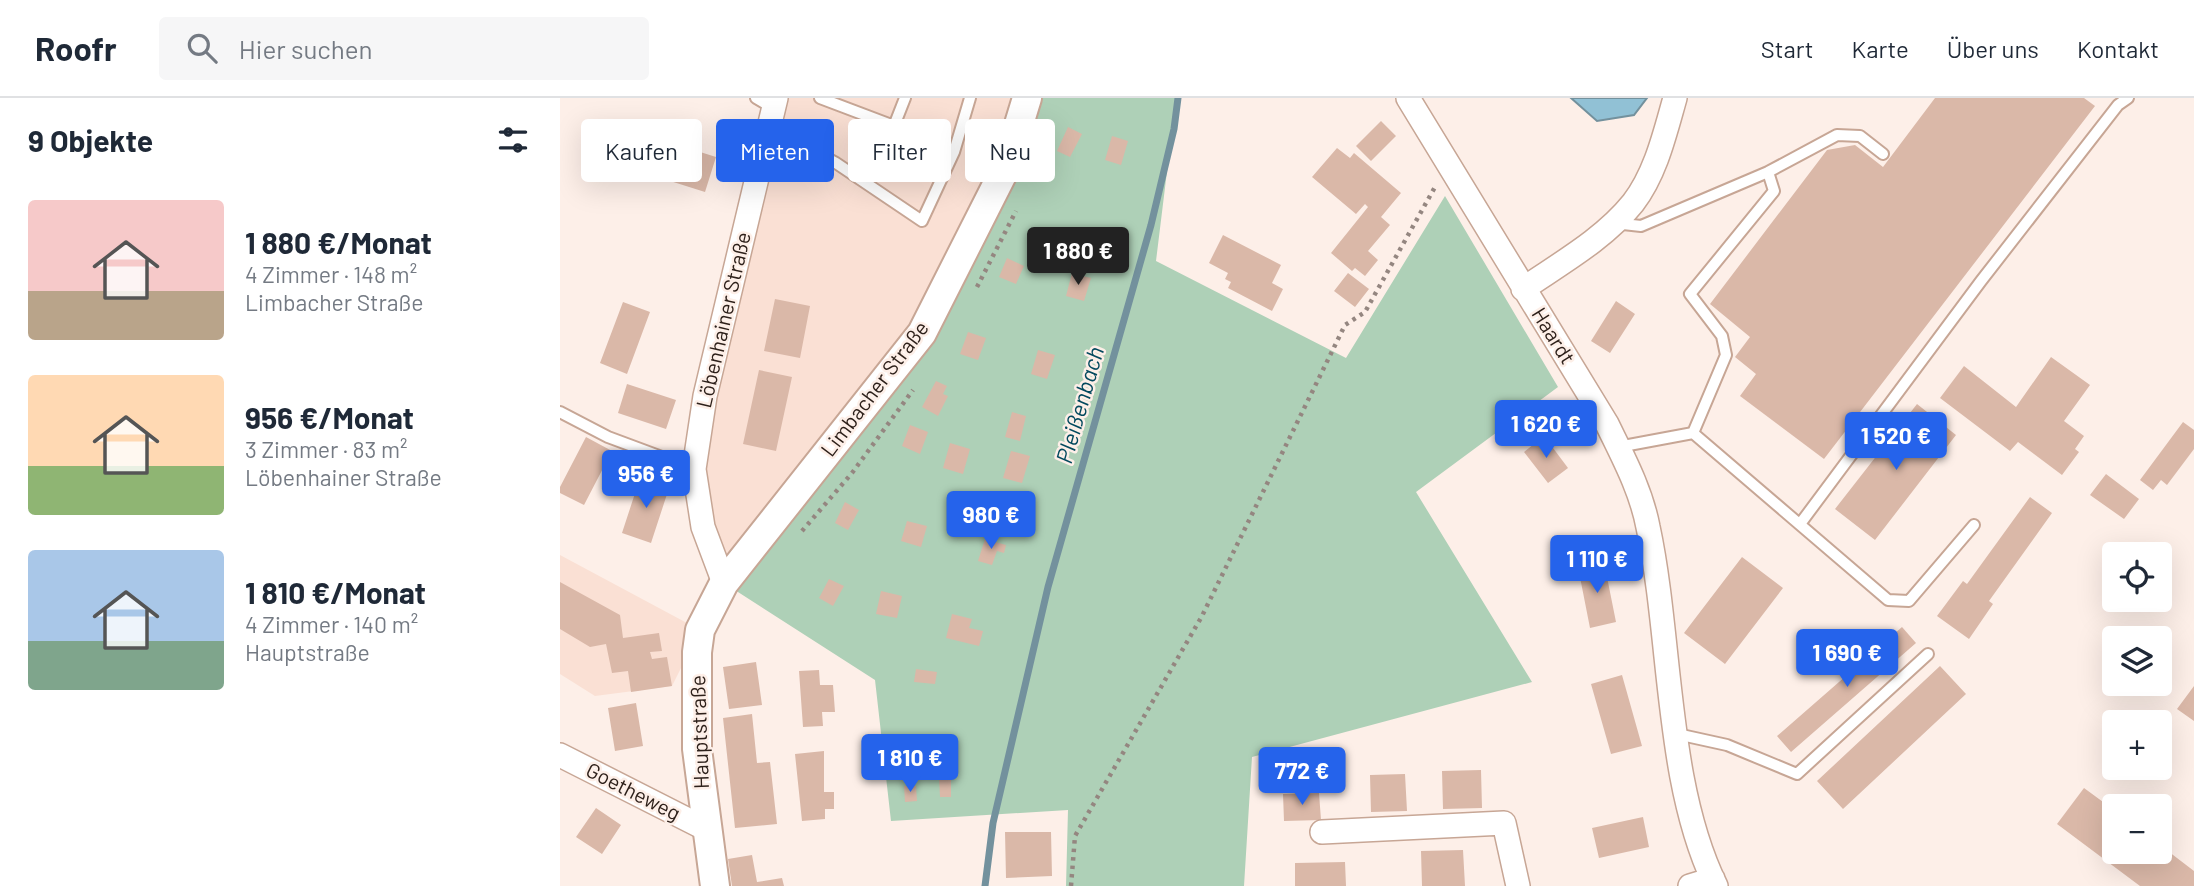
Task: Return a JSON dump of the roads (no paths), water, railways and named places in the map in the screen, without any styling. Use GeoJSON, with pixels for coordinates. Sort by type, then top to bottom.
{"type":"FeatureCollection","features":[{"type":"Feature","properties":{"kind":"street","name":"Limbacher Straße"},"geometry":{"type":"LineString","coordinates":[[724,583],[922,333],[1006,167],[1027,98]]}},
{"type":"Feature","properties":{"kind":"street","name":"Haardt"},"geometry":{"type":"LineString","coordinates":[[1408,98],[1632,474],[1648,526],[1686,800],[1714,882],[1690,886]]}},
{"type":"Feature","properties":{"kind":"street"},"geometry":{"type":"LineString","coordinates":[[1523,289],[1591,243],[1633,202],[1659,152],[1675,98]]}},
{"type":"Feature","properties":{"kind":"street","name":"Löbenhainer Straße"},"geometry":{"type":"LineString","coordinates":[[724,583],[703,527],[694,469],[705,396],[768,108]]}},
{"type":"Feature","properties":{"kind":"street","name":"Hauptstraße"},"geometry":{"type":"LineString","coordinates":[[715,886],[697,749],[697,652],[700,630],[724,583]]}},
{"type":"Feature","properties":{"kind":"street","name":"Goetheweg"},"geometry":{"type":"LineString","coordinates":[[560,755],[706,829]]}},
{"type":"Feature","properties":{"kind":"street"},"geometry":{"type":"LineString","coordinates":[[1322,832],[1504,823],[1518,886]]}},
{"type":"Feature","properties":{"kind":"lane"},"geometry":{"type":"LineString","coordinates":[[820,98],[894,126],[905,98]]}},
{"type":"Feature","properties":{"kind":"lane"},"geometry":{"type":"LineString","coordinates":[[768,108],[836,163],[922,221],[954,152],[970,98]]}},
{"type":"Feature","properties":{"kind":"lane"},"geometry":{"type":"LineString","coordinates":[[1800,524],[1981,281],[2118,105],[2128,98]]}},
{"type":"Feature","properties":{"kind":"lane"},"geometry":{"type":"LineString","coordinates":[[1612,223],[1641,226],[1768,172],[1837,135],[1860,136],[1883,155]]}},
{"type":"Feature","properties":{"kind":"lane"},"geometry":{"type":"LineString","coordinates":[[1693,433],[1726,355],[1722,336],[1690,294],[1774,191],[1768,172]]}},
{"type":"Feature","properties":{"kind":"lane"},"geometry":{"type":"LineString","coordinates":[[560,412],[608,437],[694,469]]}},
{"type":"Feature","properties":{"kind":"lane"},"geometry":{"type":"LineString","coordinates":[[1693,433],[1888,600],[1909,601],[1974,525]]}},
{"type":"Feature","properties":{"kind":"lane"},"geometry":{"type":"LineString","coordinates":[[1618,447],[1693,433]]}},
{"type":"Feature","properties":{"kind":"lane"},"geometry":{"type":"LineString","coordinates":[[1677,734],[1727,745],[1797,774],[1928,654]]}},
{"type":"Feature","properties":{"kind":"water"},"geometry":{"type":"Polygon","coordinates":[[[1571,98],[1647,98],[1634,115],[1597,121],[1571,98]]]}},
{"type":"Feature","properties":{"kind":"waterway","name":"Pleißenbach"},"geometry":{"type":"LineString","coordinates":[[985,886],[993,823],[1048,587],[1151,225],[1174,129],[1178,98]]}}]}
